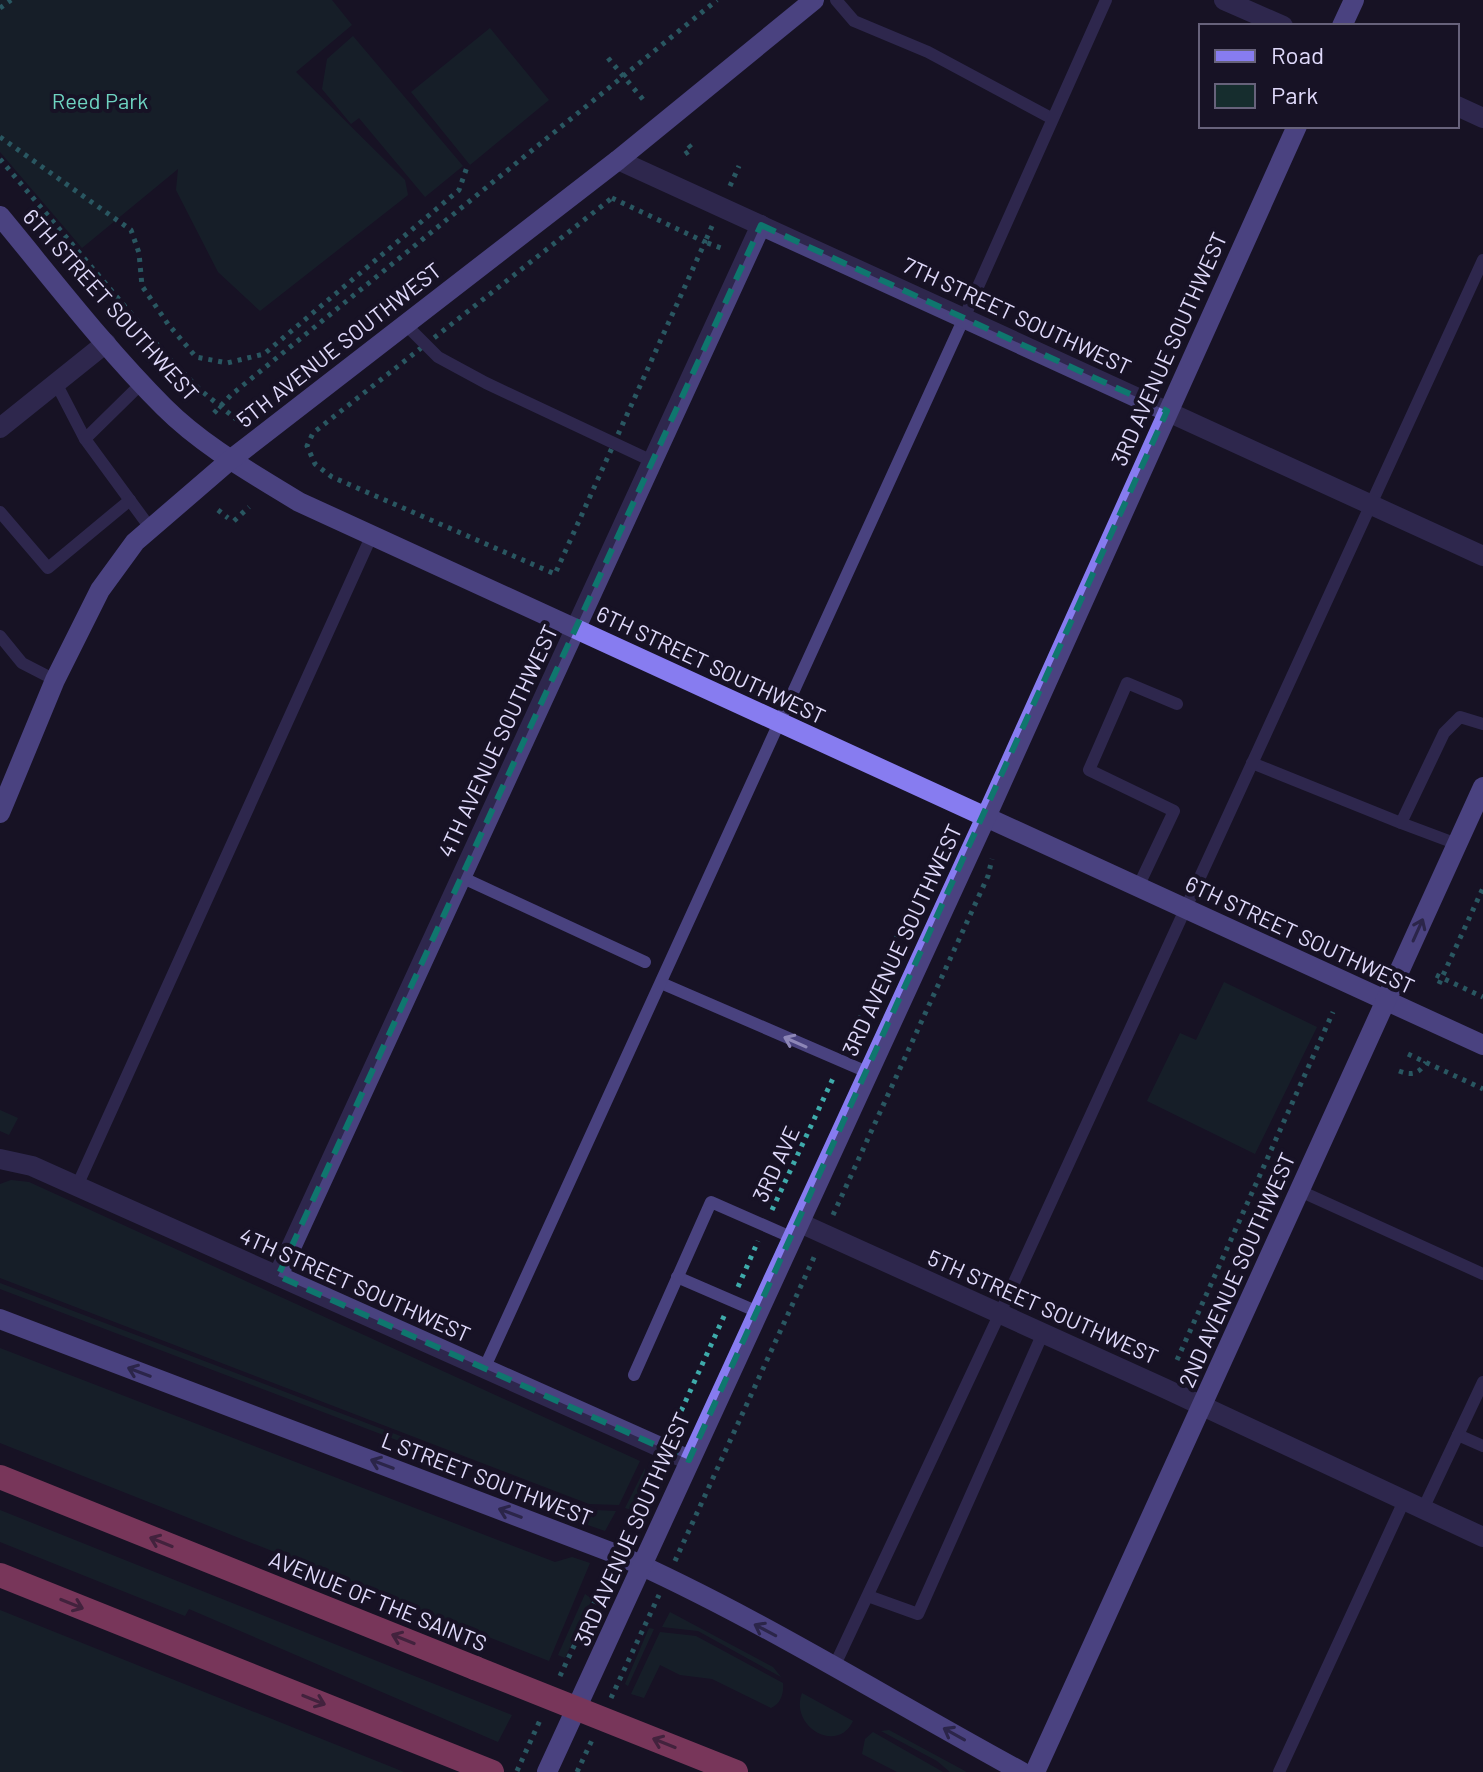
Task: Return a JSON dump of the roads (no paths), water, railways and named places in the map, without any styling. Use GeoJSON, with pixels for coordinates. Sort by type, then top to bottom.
{"type":"FeatureCollection","features":[{"type":"Feature","properties":{"kind":"highway","name":"AVENUE OF THE SAINTS"},"geometry":{"type":"LineString","coordinates":[[0,1477],[736,1772]]}},
{"type":"Feature","properties":{"kind":"highway"},"geometry":{"type":"LineString","coordinates":[[0,1575],[492,1772]]}},
{"type":"Feature","properties":{"kind":"main road","name":"5TH AVENUE SOUTHWEST"},"geometry":{"type":"LineString","coordinates":[[0,813],[55,680],[100,590],[135,542],[229,461],[618,160],[814,0]]}},
{"type":"Feature","properties":{"kind":"main road"},"geometry":{"type":"LineString","coordinates":[[1343,24],[1354,0]]}},
{"type":"Feature","properties":{"kind":"main road","name":"3RD AVENUE SOUTHWEST"},"geometry":{"type":"LineString","coordinates":[[547,1772],[986,817],[1296,128]]}},
{"type":"Feature","properties":{"kind":"main road","name":"6TH STREET SOUTHWEST"},"geometry":{"type":"LineString","coordinates":[[0,216],[165,408],[229,461],[299,502],[1483,1045]]}},
{"type":"Feature","properties":{"kind":"main road","name":"2ND AVENUE SOUTHWEST"},"geometry":{"type":"LineString","coordinates":[[1035,1772],[1483,787]]}},
{"type":"Feature","properties":{"kind":"main road","name":"L STREET SOUTHWEST"},"geometry":{"type":"LineString","coordinates":[[0,1319],[642,1565],[1022,1772]]}},
{"type":"Feature","properties":{"kind":"street"},"geometry":{"type":"LineString","coordinates":[[1224,0],[1278,24]]}},
{"type":"Feature","properties":{"kind":"street"},"geometry":{"type":"LineString","coordinates":[[1459,107],[1483,118]]}},
{"type":"Feature","properties":{"kind":"street","name":"7TH STREET SOUTHWEST"},"geometry":{"type":"LineString","coordinates":[[618,160],[1483,556]]}},
{"type":"Feature","properties":{"kind":"street","name":"4TH AVENUE SOUTHWEST"},"geometry":{"type":"LineString","coordinates":[[278,1276],[761,225]]}},
{"type":"Feature","properties":{"kind":"street"},"geometry":{"type":"LineString","coordinates":[[0,428],[106,343]]}},
{"type":"Feature","properties":{"kind":"street","name":"4TH STREET SOUTHWEST"},"geometry":{"type":"LineString","coordinates":[[0,1159],[32,1166],[689,1460]]}},
{"type":"Feature","properties":{"kind":"street","name":"5TH STREET SOUTHWEST"},"geometry":{"type":"LineString","coordinates":[[796,1230],[824,1234],[1483,1537]]}},
{"type":"Feature","properties":{"kind":"lane"},"geometry":{"type":"LineString","coordinates":[[836,0],[854,21],[928,52],[1051,118]]}},
{"type":"Feature","properties":{"kind":"lane"},"geometry":{"type":"LineString","coordinates":[[484,1369],[1106,0]]}},
{"type":"Feature","properties":{"kind":"lane"},"geometry":{"type":"LineString","coordinates":[[834,1667],[1000,1313],[1483,260]]}},
{"type":"Feature","properties":{"kind":"lane"},"geometry":{"type":"LineString","coordinates":[[405,324],[438,357],[486,383],[652,461]]}},
{"type":"Feature","properties":{"kind":"lane"},"geometry":{"type":"LineString","coordinates":[[56,383],[85,439],[151,529]]}},
{"type":"Feature","properties":{"kind":"lane"},"geometry":{"type":"LineString","coordinates":[[85,439],[142,383]]}},
{"type":"Feature","properties":{"kind":"lane"},"geometry":{"type":"LineString","coordinates":[[0,512],[48,568],[130,500]]}},
{"type":"Feature","properties":{"kind":"lane"},"geometry":{"type":"LineString","coordinates":[[77,1186],[371,537]]}},
{"type":"Feature","properties":{"kind":"lane"},"geometry":{"type":"LineString","coordinates":[[0,636],[22,663],[55,680]]}},
{"type":"Feature","properties":{"kind":"lane"},"geometry":{"type":"LineString","coordinates":[[1138,887],[1174,811],[1089,770],[1127,683],[1177,704]]}},
{"type":"Feature","properties":{"kind":"lane"},"geometry":{"type":"LineString","coordinates":[[1401,823],[1444,733],[1460,717],[1483,724]]}},
{"type":"Feature","properties":{"kind":"lane"},"geometry":{"type":"LineString","coordinates":[[1252,763],[1457,844]]}},
{"type":"Feature","properties":{"kind":"lane"},"geometry":{"type":"LineString","coordinates":[[461,877],[645,962]]}},
{"type":"Feature","properties":{"kind":"lane"},"geometry":{"type":"LineString","coordinates":[[661,983],[867,1072]]}},
{"type":"Feature","properties":{"kind":"lane"},"geometry":{"type":"LineString","coordinates":[[1300,1191],[1483,1274]]}},
{"type":"Feature","properties":{"kind":"lane"},"geometry":{"type":"LineString","coordinates":[[634,1375],[711,1202],[766,1224],[796,1230]]}},
{"type":"Feature","properties":{"kind":"lane"},"geometry":{"type":"LineString","coordinates":[[677,1277],[758,1312]]}},
{"type":"Feature","properties":{"kind":"lane"},"geometry":{"type":"LineString","coordinates":[[868,1596],[918,1614],[1043,1333]]}},
{"type":"Feature","properties":{"kind":"lane"},"geometry":{"type":"LineString","coordinates":[[1279,1772],[1414,1505],[1458,1435],[1483,1382]]}},
{"type":"Feature","properties":{"kind":"lane"},"geometry":{"type":"LineString","coordinates":[[1458,1435],[1483,1446]]}},
{"type":"Feature","properties":{"kind":"park label","name":"Reed Park"},"geometry":{"type":"Point","coordinates":[100,101]}}]}
